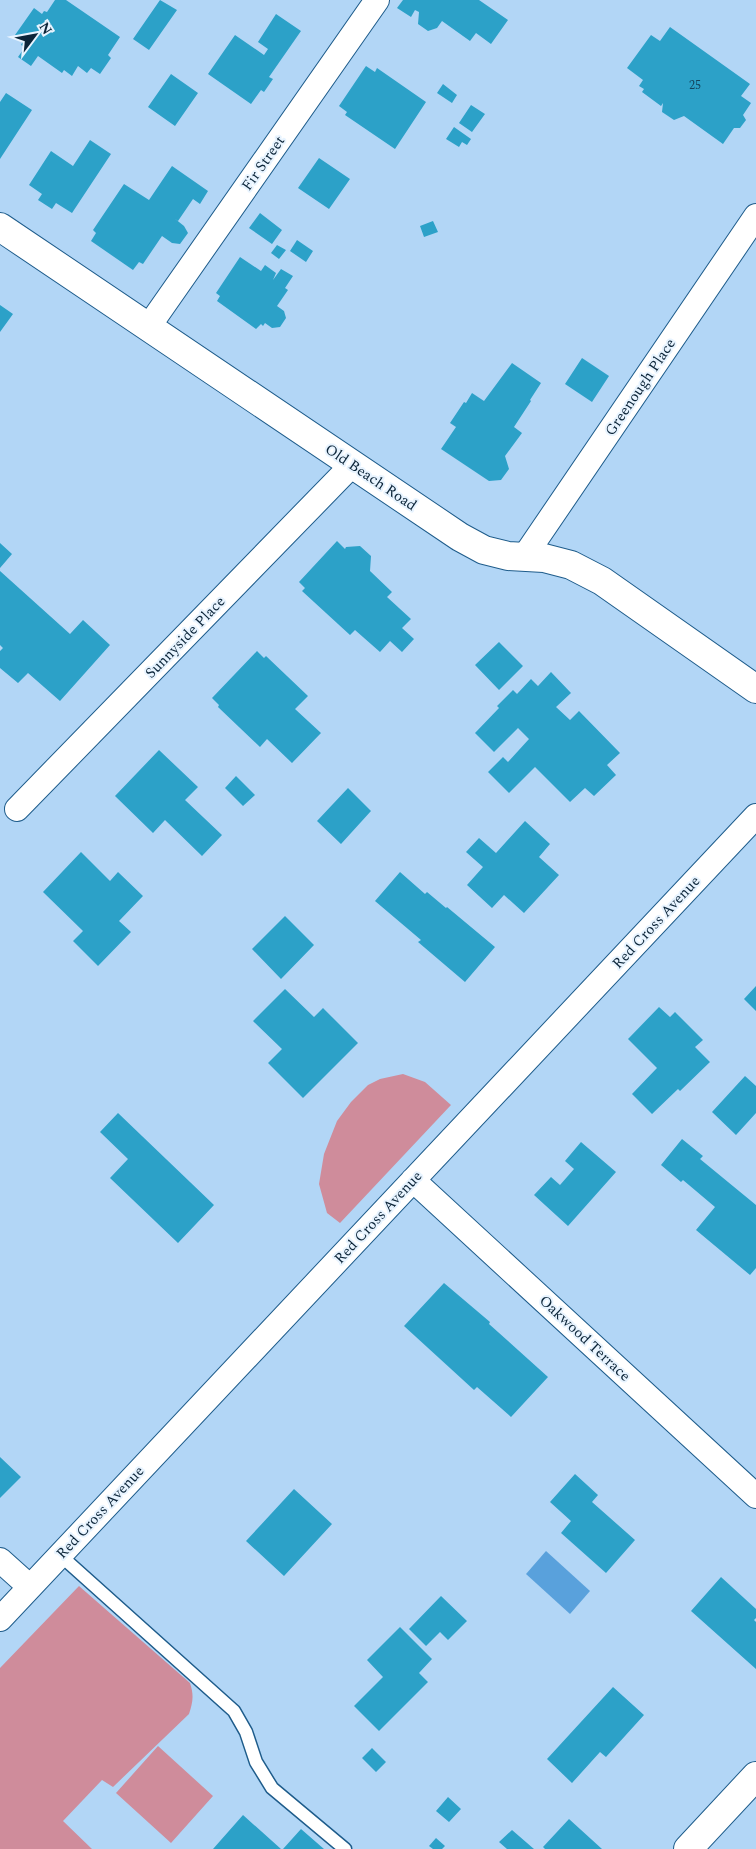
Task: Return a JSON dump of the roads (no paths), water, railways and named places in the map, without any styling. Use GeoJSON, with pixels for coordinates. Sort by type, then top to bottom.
{"type":"FeatureCollection","features":[{"type":"Feature","properties":{"kind":"street","name":"Fir Street"},"geometry":{"type":"LineString","coordinates":[[149,326],[377,0]]}},
{"type":"Feature","properties":{"kind":"street","name":"Greenough Place"},"geometry":{"type":"LineString","coordinates":[[524,557],[756,216]]}},
{"type":"Feature","properties":{"kind":"street","name":"Old Beach Road"},"geometry":{"type":"LineString","coordinates":[[0,227],[460,536],[484,550],[524,557],[544,558],[572,565],[602,581],[756,689]]}},
{"type":"Feature","properties":{"kind":"street","name":"Sunnyside Place"},"geometry":{"type":"LineString","coordinates":[[18,809],[352,465]]}},
{"type":"Feature","properties":{"kind":"street","name":"Red Cross Avenue"},"geometry":{"type":"LineString","coordinates":[[0,1619],[756,816]]}},
{"type":"Feature","properties":{"kind":"street","name":"Oakwood Terrace"},"geometry":{"type":"LineString","coordinates":[[413,1180],[756,1496]]}},
{"type":"Feature","properties":{"kind":"street"},"geometry":{"type":"LineString","coordinates":[[0,1560],[30,1587]]}},
{"type":"Feature","properties":{"kind":"street"},"geometry":{"type":"LineString","coordinates":[[688,1849],[756,1776]]}},
{"type":"Feature","properties":{"kind":"lane"},"geometry":{"type":"LineString","coordinates":[[60,1555],[234,1710],[246,1732],[256,1762],[272,1788],[345,1849]]}},
{"type":"Feature","properties":{"kind":"water"},"geometry":{"type":"Polygon","coordinates":[[[546,1551],[590,1591],[570,1614],[526,1574],[546,1551]]]}}]}
